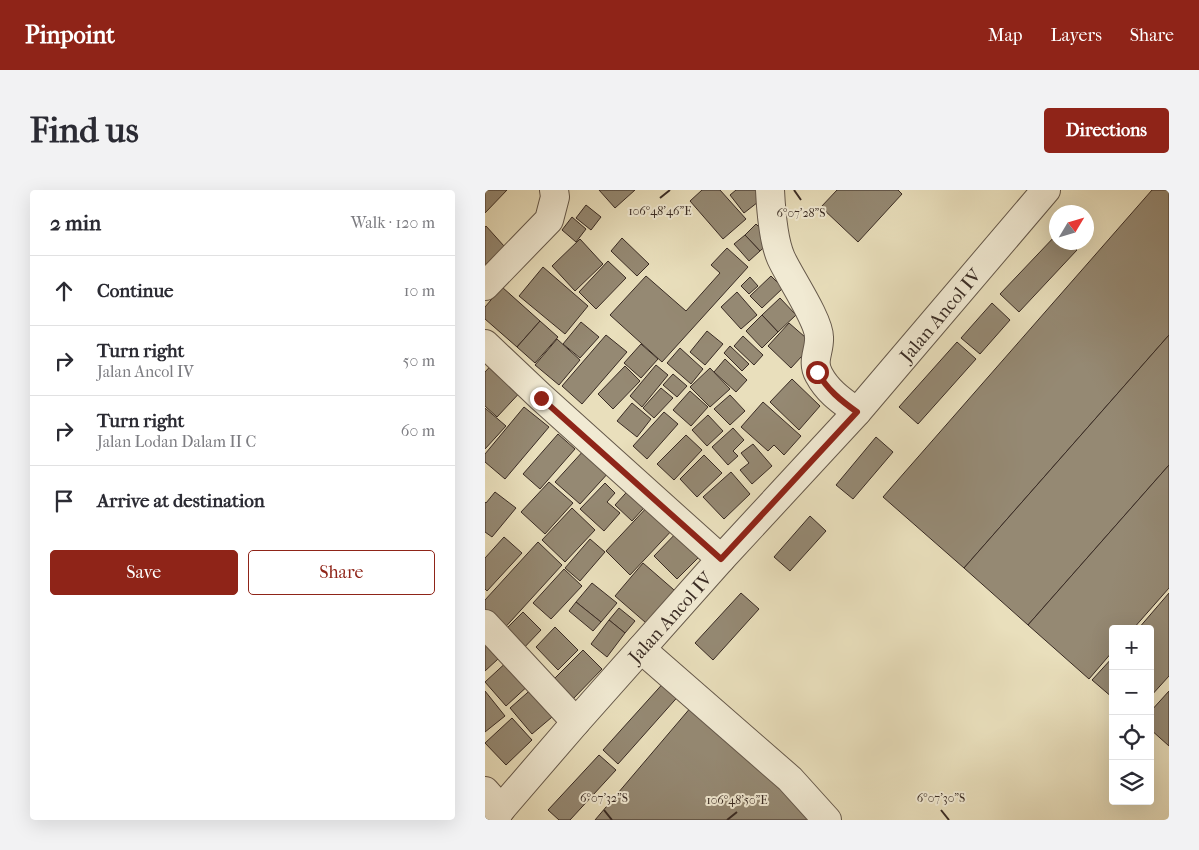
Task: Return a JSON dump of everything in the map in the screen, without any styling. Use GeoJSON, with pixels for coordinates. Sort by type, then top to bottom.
{"type":"FeatureCollection","features":[{"type":"Feature","properties":{"kind":"street"},"geometry":{"type":"LineString","coordinates":[[485,286],[549,220],[555,197],[554,190]]}},
{"type":"Feature","properties":{"kind":"street"},"geometry":{"type":"LineString","coordinates":[[770,190],[772,218],[780,256],[815,322],[819,337],[815,357],[817,372],[825,385],[837,398],[857,412]]}},
{"type":"Feature","properties":{"kind":"street","name":"Jalan Ancol IV"},"geometry":{"type":"LineString","coordinates":[[494,807],[576,722],[721,559],[857,412],[1046,190]]}},
{"type":"Feature","properties":{"kind":"street"},"geometry":{"type":"LineString","coordinates":[[485,344],[541,398],[721,559]]}},
{"type":"Feature","properties":{"kind":"street"},"geometry":{"type":"LineString","coordinates":[[485,624],[576,722]]}},
{"type":"Feature","properties":{"kind":"street"},"geometry":{"type":"LineString","coordinates":[[641,649],[790,779],[827,820]]}},
{"type":"Feature","properties":{"kind":"building"},"geometry":{"type":"Polygon","coordinates":[[[485,190],[507,190],[485,213],[485,190]]]}},
{"type":"Feature","properties":{"kind":"building"},"geometry":{"type":"Polygon","coordinates":[[[599,190],[635,190],[615,208],[599,190]]]}},
{"type":"Feature","properties":{"kind":"building"},"geometry":{"type":"Polygon","coordinates":[[[702,190],[720,190],[746,219],[723,239],[690,201],[702,190]]]}},
{"type":"Feature","properties":{"kind":"building"},"geometry":{"type":"Polygon","coordinates":[[[736,190],[763,190],[767,195],[744,213],[730,195],[736,190]]]}},
{"type":"Feature","properties":{"kind":"building"},"geometry":{"type":"Polygon","coordinates":[[[837,190],[898,190],[902,194],[858,242],[821,207],[837,190]]]}},
{"type":"Feature","properties":{"kind":"building"},"geometry":{"type":"Polygon","coordinates":[[[1152,190],[1169,190],[1169,335],[964,568],[883,497],[1152,190]]]}},
{"type":"Feature","properties":{"kind":"building"},"geometry":{"type":"Polygon","coordinates":[[[586,205],[601,217],[591,230],[576,218],[586,205]]]}},
{"type":"Feature","properties":{"kind":"building"},"geometry":{"type":"Polygon","coordinates":[[[572,217],[586,229],[576,242],[562,230],[572,217]]]}},
{"type":"Feature","properties":{"kind":"building"},"geometry":{"type":"Polygon","coordinates":[[[756,224],[772,240],[760,251],[745,235],[756,224]]]}},
{"type":"Feature","properties":{"kind":"building"},"geometry":{"type":"Polygon","coordinates":[[[485,227],[513,256],[485,281],[485,227]]]}},
{"type":"Feature","properties":{"kind":"building"},"geometry":{"type":"Polygon","coordinates":[[[745,235],[760,251],[749,261],[734,244],[745,235]]]}},
{"type":"Feature","properties":{"kind":"building"},"geometry":{"type":"Polygon","coordinates":[[[622,238],[649,264],[637,276],[611,251],[622,238]]]}},
{"type":"Feature","properties":{"kind":"building"},"geometry":{"type":"Polygon","coordinates":[[[580,239],[603,264],[575,291],[552,266],[580,239]]]}},
{"type":"Feature","properties":{"kind":"building"},"geometry":{"type":"Polygon","coordinates":[[[1049,242],[1049,250],[1077,250],[1019,312],[1000,294],[1049,242]]]}},
{"type":"Feature","properties":{"kind":"building"},"geometry":{"type":"Polygon","coordinates":[[[727,248],[748,267],[662,362],[610,315],[646,276],[686,311],[720,273],[711,265],[727,248]]]}},
{"type":"Feature","properties":{"kind":"building"},"geometry":{"type":"Polygon","coordinates":[[[608,261],[626,278],[596,309],[579,292],[608,261]]]}},
{"type":"Feature","properties":{"kind":"building"},"geometry":{"type":"Polygon","coordinates":[[[543,267],[588,306],[565,334],[519,296],[543,267]]]}},
{"type":"Feature","properties":{"kind":"building"},"geometry":{"type":"Polygon","coordinates":[[[771,276],[783,288],[762,308],[750,296],[771,276]]]}},
{"type":"Feature","properties":{"kind":"building"},"geometry":{"type":"Polygon","coordinates":[[[750,277],[758,286],[749,294],[741,286],[750,277]]]}},
{"type":"Feature","properties":{"kind":"building"},"geometry":{"type":"Polygon","coordinates":[[[502,287],[540,321],[517,347],[485,319],[485,307],[502,287]]]}},
{"type":"Feature","properties":{"kind":"building"},"geometry":{"type":"Polygon","coordinates":[[[737,292],[757,315],[741,329],[721,307],[737,292]]]}},
{"type":"Feature","properties":{"kind":"building"},"geometry":{"type":"Polygon","coordinates":[[[780,298],[796,315],[778,332],[762,315],[780,298]]]}},
{"type":"Feature","properties":{"kind":"building"},"geometry":{"type":"Polygon","coordinates":[[[992,303],[1010,320],[980,354],[961,338],[992,303]]]}},
{"type":"Feature","properties":{"kind":"building"},"geometry":{"type":"Polygon","coordinates":[[[762,315],[778,332],[762,348],[746,331],[762,315]]]}},
{"type":"Feature","properties":{"kind":"building"},"geometry":{"type":"Polygon","coordinates":[[[540,321],[558,337],[535,363],[517,347],[540,321]]]}},
{"type":"Feature","properties":{"kind":"building"},"geometry":{"type":"Polygon","coordinates":[[[581,322],[599,337],[580,358],[563,344],[581,322]]]}},
{"type":"Feature","properties":{"kind":"building"},"geometry":{"type":"Polygon","coordinates":[[[789,323],[813,344],[791,368],[768,346],[789,323]]]}},
{"type":"Feature","properties":{"kind":"building"},"geometry":{"type":"Polygon","coordinates":[[[707,331],[723,344],[705,365],[690,352],[707,331]]]}},
{"type":"Feature","properties":{"kind":"building"},"geometry":{"type":"Polygon","coordinates":[[[606,335],[627,352],[582,404],[562,386],[606,335]]]}},
{"type":"Feature","properties":{"kind":"building"},"geometry":{"type":"Polygon","coordinates":[[[1169,335],[1169,465],[1028,625],[964,568],[1169,335]]]}},
{"type":"Feature","properties":{"kind":"building"},"geometry":{"type":"Polygon","coordinates":[[[743,336],[763,355],[754,365],[734,346],[743,336]]]}},
{"type":"Feature","properties":{"kind":"building"},"geometry":{"type":"Polygon","coordinates":[[[557,339],[580,360],[559,385],[535,365],[557,339]]]}},
{"type":"Feature","properties":{"kind":"building"},"geometry":{"type":"Polygon","coordinates":[[[957,342],[976,359],[918,424],[899,407],[957,342]]]}},
{"type":"Feature","properties":{"kind":"building"},"geometry":{"type":"Polygon","coordinates":[[[641,344],[658,359],[641,378],[624,363],[641,344]]]}},
{"type":"Feature","properties":{"kind":"building"},"geometry":{"type":"Polygon","coordinates":[[[730,346],[749,364],[742,371],[724,353],[730,346]]]}},
{"type":"Feature","properties":{"kind":"building"},"geometry":{"type":"Polygon","coordinates":[[[680,348],[703,369],[691,384],[667,363],[680,348]]]}},
{"type":"Feature","properties":{"kind":"building"},"geometry":{"type":"Polygon","coordinates":[[[497,359],[526,386],[497,417],[485,406],[485,372],[497,359]]]}},
{"type":"Feature","properties":{"kind":"building"},"geometry":{"type":"Polygon","coordinates":[[[725,359],[747,380],[736,392],[714,372],[725,359]]]}},
{"type":"Feature","properties":{"kind":"building"},"geometry":{"type":"Polygon","coordinates":[[[656,365],[668,375],[642,407],[630,396],[656,365]]]}},
{"type":"Feature","properties":{"kind":"building"},"geometry":{"type":"Polygon","coordinates":[[[625,366],[640,381],[613,409],[598,394],[625,366]]]}},
{"type":"Feature","properties":{"kind":"building"},"geometry":{"type":"Polygon","coordinates":[[[710,368],[730,389],[710,407],[690,387],[710,368]]]}},
{"type":"Feature","properties":{"kind":"building"},"geometry":{"type":"Polygon","coordinates":[[[673,374],[687,386],[677,397],[663,385],[673,374]]]}},
{"type":"Feature","properties":{"kind":"building"},"geometry":{"type":"Polygon","coordinates":[[[792,379],[820,406],[799,430],[770,402],[792,379]]]}},
{"type":"Feature","properties":{"kind":"building"},"geometry":{"type":"Polygon","coordinates":[[[661,388],[673,398],[654,418],[643,408],[661,388]]]}},
{"type":"Feature","properties":{"kind":"building"},"geometry":{"type":"Polygon","coordinates":[[[690,391],[708,407],[691,426],[673,410],[690,391]]]}},
{"type":"Feature","properties":{"kind":"building"},"geometry":{"type":"Polygon","coordinates":[[[730,395],[745,411],[730,425],[714,409],[730,395]]]}},
{"type":"Feature","properties":{"kind":"building"},"geometry":{"type":"Polygon","coordinates":[[[763,402],[801,436],[784,455],[774,445],[768,451],[741,427],[763,402]]]}},
{"type":"Feature","properties":{"kind":"building"},"geometry":{"type":"Polygon","coordinates":[[[632,403],[651,419],[637,437],[617,421],[632,403]]]}},
{"type":"Feature","properties":{"kind":"building"},"geometry":{"type":"Polygon","coordinates":[[[524,407],[549,427],[505,479],[485,462],[485,454],[524,407]]]}},
{"type":"Feature","properties":{"kind":"building"},"geometry":{"type":"Polygon","coordinates":[[[485,408],[506,426],[485,449],[485,408]]]}},
{"type":"Feature","properties":{"kind":"building"},"geometry":{"type":"Polygon","coordinates":[[[664,412],[678,424],[647,459],[633,446],[664,412]]]}},
{"type":"Feature","properties":{"kind":"building"},"geometry":{"type":"Polygon","coordinates":[[[708,415],[723,431],[707,446],[692,430],[708,415]]]}},
{"type":"Feature","properties":{"kind":"building"},"geometry":{"type":"Polygon","coordinates":[[[733,428],[744,440],[733,451],[738,456],[728,465],[712,447],[733,428]]]}},
{"type":"Feature","properties":{"kind":"building"},"geometry":{"type":"Polygon","coordinates":[[[558,434],[575,449],[540,489],[523,474],[558,434]]]}},
{"type":"Feature","properties":{"kind":"building"},"geometry":{"type":"Polygon","coordinates":[[[686,435],[702,450],[674,480],[657,464],[686,435]]]}},
{"type":"Feature","properties":{"kind":"building"},"geometry":{"type":"Polygon","coordinates":[[[876,437],[893,452],[853,499],[836,485],[876,437]]]}},
{"type":"Feature","properties":{"kind":"building"},"geometry":{"type":"Polygon","coordinates":[[[753,444],[772,466],[752,484],[740,470],[749,463],[741,453],[753,444]]]}},
{"type":"Feature","properties":{"kind":"building"},"geometry":{"type":"Polygon","coordinates":[[[585,449],[610,471],[580,504],[555,482],[585,449]]]}},
{"type":"Feature","properties":{"kind":"building"},"geometry":{"type":"Polygon","coordinates":[[[704,455],[722,473],[697,497],[680,479],[704,455]]]}},
{"type":"Feature","properties":{"kind":"building"},"geometry":{"type":"Polygon","coordinates":[[[1169,465],[1169,588],[1137,625],[1109,625],[1109,656],[1089,679],[1028,625],[1169,465]]]}},
{"type":"Feature","properties":{"kind":"building"},"geometry":{"type":"Polygon","coordinates":[[[731,472],[750,494],[724,519],[703,497],[731,472]]]}},
{"type":"Feature","properties":{"kind":"building"},"geometry":{"type":"Polygon","coordinates":[[[549,482],[573,503],[545,534],[521,512],[549,482]]]}},
{"type":"Feature","properties":{"kind":"building"},"geometry":{"type":"Polygon","coordinates":[[[605,483],[615,493],[607,502],[620,513],[604,531],[580,509],[605,483]]]}},
{"type":"Feature","properties":{"kind":"building"},"geometry":{"type":"Polygon","coordinates":[[[634,484],[651,500],[632,521],[615,505],[634,484]]]}},
{"type":"Feature","properties":{"kind":"building"},"geometry":{"type":"Polygon","coordinates":[[[495,492],[516,508],[492,537],[485,532],[485,502],[495,492]]]}},
{"type":"Feature","properties":{"kind":"building"},"geometry":{"type":"Polygon","coordinates":[[[650,504],[675,527],[630,575],[606,551],[650,504]]]}},
{"type":"Feature","properties":{"kind":"building"},"geometry":{"type":"Polygon","coordinates":[[[572,508],[595,530],[565,562],[542,540],[572,508]]]}},
{"type":"Feature","properties":{"kind":"building"},"geometry":{"type":"Polygon","coordinates":[[[810,516],[826,531],[790,571],[774,557],[810,516]]]}},
{"type":"Feature","properties":{"kind":"building"},"geometry":{"type":"Polygon","coordinates":[[[682,527],[706,550],[677,579],[654,556],[682,527]]]}},
{"type":"Feature","properties":{"kind":"building"},"geometry":{"type":"Polygon","coordinates":[[[504,537],[522,553],[487,591],[485,589],[485,558],[504,537]]]}},
{"type":"Feature","properties":{"kind":"building"},"geometry":{"type":"Polygon","coordinates":[[[590,539],[605,552],[580,581],[565,568],[590,539]]]}},
{"type":"Feature","properties":{"kind":"building"},"geometry":{"type":"Polygon","coordinates":[[[538,542],[562,565],[500,633],[485,619],[485,600],[538,542]]]}},
{"type":"Feature","properties":{"kind":"building"},"geometry":{"type":"Polygon","coordinates":[[[643,563],[681,596],[653,629],[615,596],[643,563]]]}},
{"type":"Feature","properties":{"kind":"building"},"geometry":{"type":"Polygon","coordinates":[[[564,569],[582,586],[551,619],[533,603],[564,569]]]}},
{"type":"Feature","properties":{"kind":"building"},"geometry":{"type":"Polygon","coordinates":[[[592,583],[617,603],[601,622],[576,602],[592,583]]]}},
{"type":"Feature","properties":{"kind":"building"},"geometry":{"type":"Polygon","coordinates":[[[741,593],[759,609],[713,660],[695,643],[741,593]]]}},
{"type":"Feature","properties":{"kind":"building"},"geometry":{"type":"Polygon","coordinates":[[[1169,593],[1169,676],[1154,693],[1154,625],[1141,625],[1169,593]]]}},
{"type":"Feature","properties":{"kind":"building"},"geometry":{"type":"Polygon","coordinates":[[[576,602],[601,622],[593,631],[569,611],[576,602]]]}},
{"type":"Feature","properties":{"kind":"building"},"geometry":{"type":"Polygon","coordinates":[[[619,608],[635,621],[625,633],[609,620],[619,608]]]}},
{"type":"Feature","properties":{"kind":"building"},"geometry":{"type":"Polygon","coordinates":[[[523,612],[541,630],[519,653],[501,634],[523,612]]]}},
{"type":"Feature","properties":{"kind":"building"},"geometry":{"type":"Polygon","coordinates":[[[609,620],[625,633],[607,657],[591,644],[609,620]]]}},
{"type":"Feature","properties":{"kind":"building"},"geometry":{"type":"Polygon","coordinates":[[[555,627],[578,650],[558,670],[536,647],[555,627]]]}},
{"type":"Feature","properties":{"kind":"building"},"geometry":{"type":"Polygon","coordinates":[[[485,644],[498,659],[485,671],[485,644]]]}},
{"type":"Feature","properties":{"kind":"building"},"geometry":{"type":"Polygon","coordinates":[[[583,650],[602,669],[572,700],[552,681],[583,650]]]}},
{"type":"Feature","properties":{"kind":"building"},"geometry":{"type":"Polygon","coordinates":[[[510,659],[531,683],[506,706],[485,682],[510,659]]]}},
{"type":"Feature","properties":{"kind":"building"},"geometry":{"type":"Polygon","coordinates":[[[1109,661],[1109,695],[1092,680],[1109,661]]]}},
{"type":"Feature","properties":{"kind":"building"},"geometry":{"type":"Polygon","coordinates":[[[667,679],[682,692],[618,764],[603,750],[667,679]]]}},
{"type":"Feature","properties":{"kind":"building"},"geometry":{"type":"Polygon","coordinates":[[[535,686],[558,712],[532,734],[510,708],[535,686]]]}},
{"type":"Feature","properties":{"kind":"building"},"geometry":{"type":"Polygon","coordinates":[[[485,691],[505,716],[485,732],[485,691]]]}},
{"type":"Feature","properties":{"kind":"building"},"geometry":{"type":"Polygon","coordinates":[[[1169,691],[1169,746],[1154,733],[1154,708],[1169,691]]]}},
{"type":"Feature","properties":{"kind":"building"},"geometry":{"type":"Polygon","coordinates":[[[692,706],[816,817],[813,820],[595,820],[692,706]]]}},
{"type":"Feature","properties":{"kind":"building"},"geometry":{"type":"Polygon","coordinates":[[[512,718],[532,740],[506,765],[485,743],[512,718]]]}},
{"type":"Feature","properties":{"kind":"building"},"geometry":{"type":"Polygon","coordinates":[[[599,755],[616,770],[570,820],[559,820],[548,810],[599,755]]]}},
{"type":"Feature","properties":{"kind":"route"},"geometry":{"type":"LineString","coordinates":[[541,398],[721,559],[857,412],[837,398],[825,385],[817,372]]}}]}
